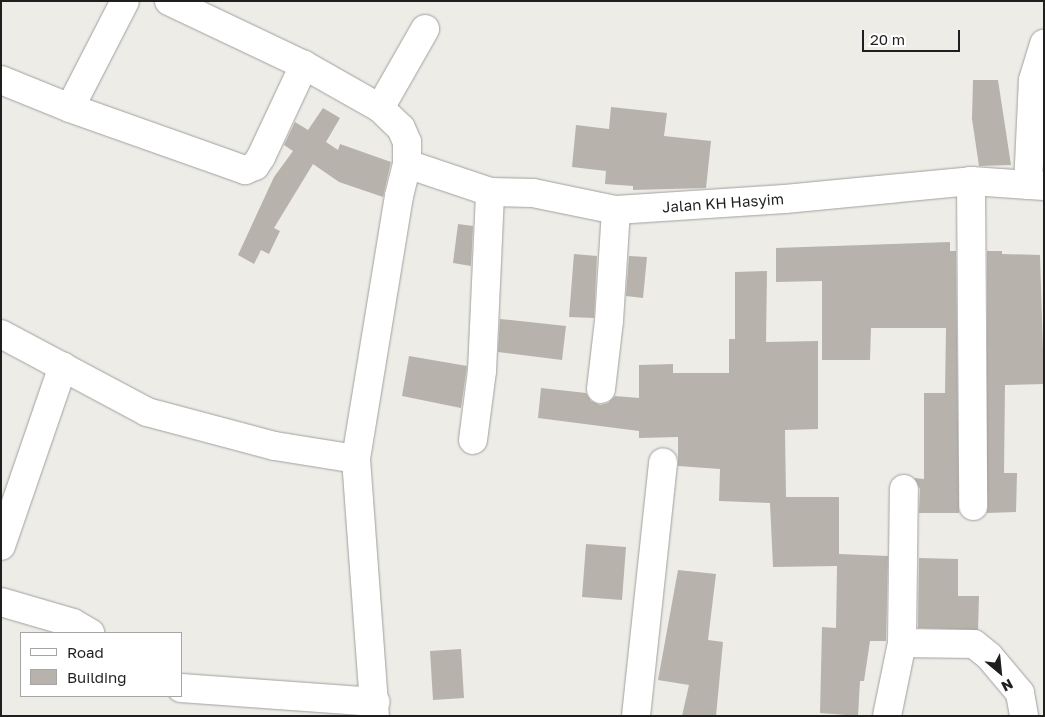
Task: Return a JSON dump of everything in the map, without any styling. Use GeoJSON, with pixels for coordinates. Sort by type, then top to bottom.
{"type":"FeatureCollection","features":[{"type":"Feature","properties":{"kind":"street"},"geometry":{"type":"LineString","coordinates":[[70,108],[125,1]]}},
{"type":"Feature","properties":{"kind":"street"},"geometry":{"type":"LineString","coordinates":[[169,1],[304,65],[380,108],[405,135],[407,164],[399,196],[356,459],[375,709],[182,688]]}},
{"type":"Feature","properties":{"kind":"street"},"geometry":{"type":"LineString","coordinates":[[380,108],[425,29]]}},
{"type":"Feature","properties":{"kind":"street"},"geometry":{"type":"LineString","coordinates":[[1036,185],[1034,80],[1044,44]]}},
{"type":"Feature","properties":{"kind":"street"},"geometry":{"type":"LineString","coordinates":[[1,80],[70,108],[250,170],[261,157],[304,65]]}},
{"type":"Feature","properties":{"kind":"street","name":"Jalan KH Hasyim"},"geometry":{"type":"LineString","coordinates":[[407,164],[490,192],[533,193],[616,210],[785,199],[971,181],[1036,185]]}},
{"type":"Feature","properties":{"kind":"street"},"geometry":{"type":"LineString","coordinates":[[971,181],[973,506]]}},
{"type":"Feature","properties":{"kind":"street"},"geometry":{"type":"LineString","coordinates":[[473,440],[482,371],[490,192]]}},
{"type":"Feature","properties":{"kind":"street"},"geometry":{"type":"LineString","coordinates":[[601,389],[609,321],[616,210]]}},
{"type":"Feature","properties":{"kind":"street"},"geometry":{"type":"LineString","coordinates":[[1,334],[147,412],[275,446],[356,459]]}},
{"type":"Feature","properties":{"kind":"street"},"geometry":{"type":"LineString","coordinates":[[1,546],[63,366]]}},
{"type":"Feature","properties":{"kind":"street"},"geometry":{"type":"LineString","coordinates":[[636,716],[663,462]]}},
{"type":"Feature","properties":{"kind":"street"},"geometry":{"type":"LineString","coordinates":[[888,716],[902,643],[904,489]]}},
{"type":"Feature","properties":{"kind":"street"},"geometry":{"type":"LineString","coordinates":[[1,602],[73,623],[88,632]]}},
{"type":"Feature","properties":{"kind":"street"},"geometry":{"type":"LineString","coordinates":[[902,643],[974,644],[989,656],[1020,693],[1024,716]]}},
{"type":"Feature","properties":{"kind":"building"},"geometry":{"type":"Polygon","coordinates":[[[973,80],[998,80],[1011,165],[979,166],[972,119],[973,80]]]}},
{"type":"Feature","properties":{"kind":"building"},"geometry":{"type":"Polygon","coordinates":[[[611,107],[667,113],[664,136],[711,141],[706,188],[633,190],[633,186],[605,184],[606,171],[572,167],[576,125],[609,129],[611,107]]]}},
{"type":"Feature","properties":{"kind":"building"},"geometry":{"type":"Polygon","coordinates":[[[323,108],[340,118],[326,142],[338,150],[340,144],[391,162],[383,197],[339,182],[313,164],[274,228],[280,231],[269,254],[261,250],[254,264],[238,255],[274,177],[293,151],[284,145],[295,122],[308,130],[323,108]]]}},
{"type":"Feature","properties":{"kind":"building"},"geometry":{"type":"Polygon","coordinates":[[[458,224],[473,226],[471,266],[453,263],[458,224]]]}},
{"type":"Feature","properties":{"kind":"building"},"geometry":{"type":"Polygon","coordinates":[[[950,242],[950,251],[956,251],[959,513],[919,513],[920,489],[914,478],[924,479],[924,393],[945,393],[946,328],[871,328],[870,360],[822,360],[822,281],[776,282],[776,248],[950,242]]]}},
{"type":"Feature","properties":{"kind":"building"},"geometry":{"type":"Polygon","coordinates":[[[987,251],[1002,251],[1002,254],[1040,255],[1044,384],[1005,385],[1004,473],[1017,473],[1016,512],[987,513],[987,251]]]}},
{"type":"Feature","properties":{"kind":"building"},"geometry":{"type":"Polygon","coordinates":[[[574,254],[597,256],[594,318],[569,317],[574,254]]]}},
{"type":"Feature","properties":{"kind":"building"},"geometry":{"type":"Polygon","coordinates":[[[629,256],[647,257],[643,298],[626,296],[629,256]]]}},
{"type":"Feature","properties":{"kind":"building"},"geometry":{"type":"Polygon","coordinates":[[[767,271],[766,342],[818,341],[818,429],[785,430],[786,497],[839,497],[839,554],[888,556],[886,641],[870,641],[864,681],[860,681],[858,716],[820,713],[822,627],[836,628],[837,566],[773,567],[770,503],[719,501],[720,469],[678,466],[678,437],[639,438],[639,431],[538,418],[541,388],[586,393],[591,401],[600,405],[608,403],[615,396],[639,398],[639,365],[673,364],[673,373],[729,373],[729,339],[735,339],[735,272],[767,271]]]}},
{"type":"Feature","properties":{"kind":"building"},"geometry":{"type":"Polygon","coordinates":[[[500,319],[566,326],[562,360],[498,352],[500,319]]]}},
{"type":"Feature","properties":{"kind":"building"},"geometry":{"type":"Polygon","coordinates":[[[409,356],[467,366],[461,408],[402,396],[409,356]]]}},
{"type":"Feature","properties":{"kind":"building"},"geometry":{"type":"Polygon","coordinates":[[[586,544],[626,547],[622,600],[582,597],[586,544]]]}},
{"type":"Feature","properties":{"kind":"building"},"geometry":{"type":"Polygon","coordinates":[[[919,558],[958,559],[958,596],[979,596],[978,630],[918,628],[919,558]]]}},
{"type":"Feature","properties":{"kind":"building"},"geometry":{"type":"Polygon","coordinates":[[[678,570],[716,574],[708,640],[723,642],[716,716],[682,716],[689,685],[658,680],[678,570]]]}},
{"type":"Feature","properties":{"kind":"building"},"geometry":{"type":"Polygon","coordinates":[[[461,649],[464,698],[433,700],[430,651],[461,649]]]}}]}
